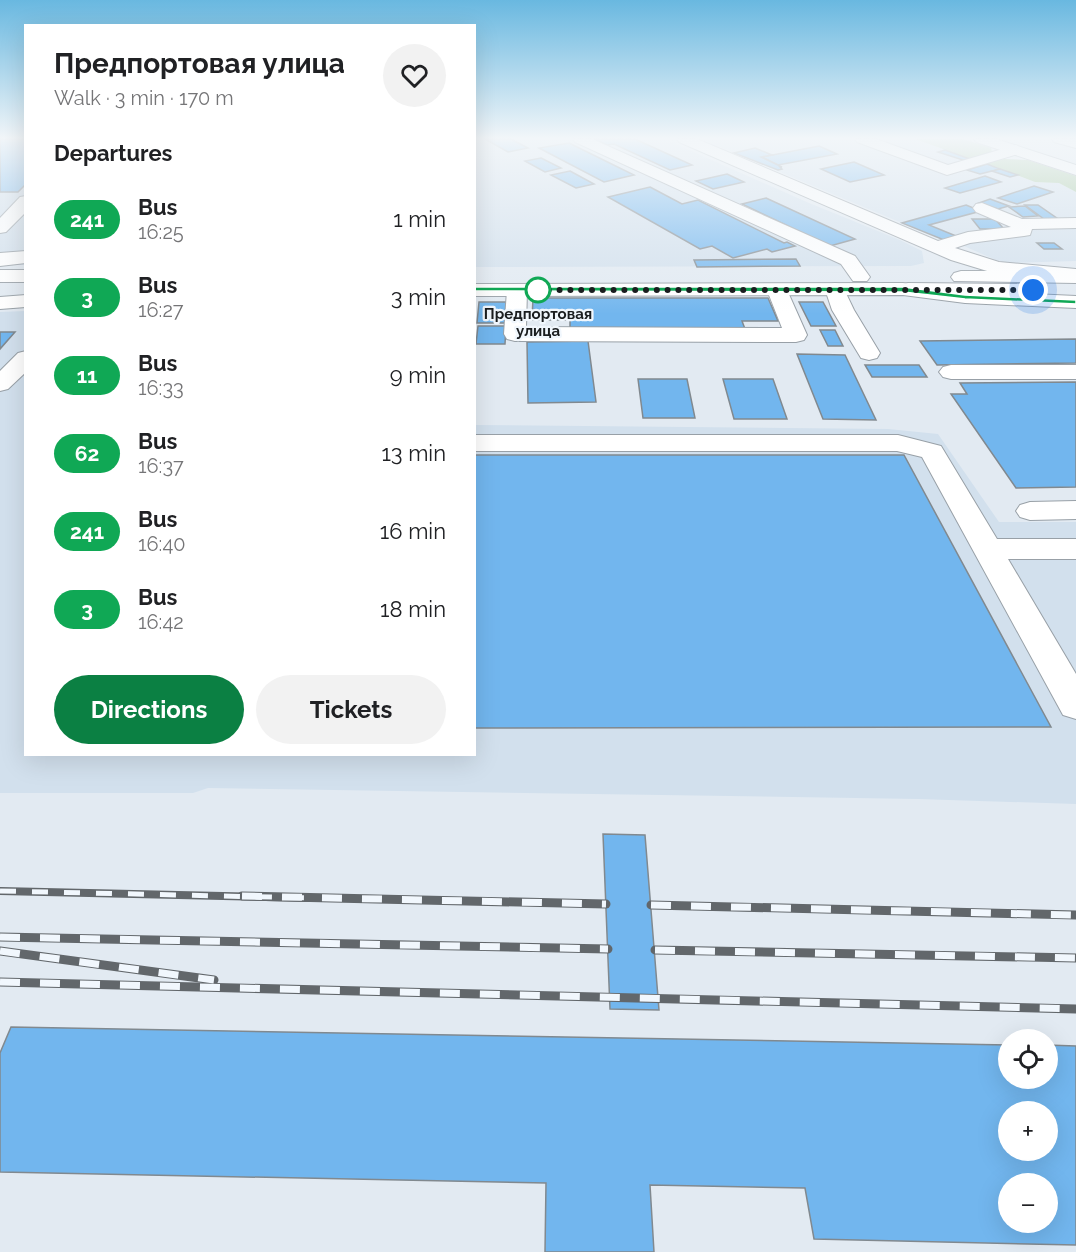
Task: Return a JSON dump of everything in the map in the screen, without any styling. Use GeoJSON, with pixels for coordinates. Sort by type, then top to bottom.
{"type":"FeatureCollection","features":[{"type":"Feature","properties":{"kind":"main road"},"geometry":{"type":"LineString","coordinates":[[709,197],[848,260],[860,277]]}},
{"type":"Feature","properties":{"kind":"main road"},"geometry":{"type":"LineString","coordinates":[[821,197],[958,256],[997,268],[1076,276]]}},
{"type":"Feature","properties":{"kind":"main road"},"geometry":{"type":"LineString","coordinates":[[0,228],[24,203]]}},
{"type":"Feature","properties":{"kind":"main road"},"geometry":{"type":"LineString","coordinates":[[1053,204],[1076,222]]}},
{"type":"Feature","properties":{"kind":"main road"},"geometry":{"type":"LineString","coordinates":[[982,208],[1019,224],[1076,222]]}},
{"type":"Feature","properties":{"kind":"main road"},"geometry":{"type":"LineString","coordinates":[[937,247],[968,238],[1024,231],[1019,224]]}},
{"type":"Feature","properties":{"kind":"main road"},"geometry":{"type":"LineString","coordinates":[[952,277],[968,269],[958,256]]}},
{"type":"Feature","properties":{"kind":"main road"},"geometry":{"type":"LineString","coordinates":[[1,262],[24,257]]}},
{"type":"Feature","properties":{"kind":"main road"},"geometry":{"type":"LineString","coordinates":[[1,262],[24,275]]}},
{"type":"Feature","properties":{"kind":"main road"},"geometry":{"type":"LineString","coordinates":[[476,277],[1076,276]]}},
{"type":"Feature","properties":{"kind":"main road"},"geometry":{"type":"LineString","coordinates":[[835,289],[843,310],[869,353]]}},
{"type":"Feature","properties":{"kind":"main road"},"geometry":{"type":"LineString","coordinates":[[903,289],[995,299],[1076,302]]}},
{"type":"Feature","properties":{"kind":"main road"},"geometry":{"type":"LineString","coordinates":[[0,290],[24,290]]}},
{"type":"Feature","properties":{"kind":"main road"},"geometry":{"type":"LineString","coordinates":[[476,290],[1076,290]]}},
{"type":"Feature","properties":{"kind":"main road"},"geometry":{"type":"LineString","coordinates":[[517,290],[515,334],[796,335],[777,290]]}},
{"type":"Feature","properties":{"kind":"main road"},"geometry":{"type":"LineString","coordinates":[[0,303],[24,301]]}},
{"type":"Feature","properties":{"kind":"main road"},"geometry":{"type":"LineString","coordinates":[[0,384],[24,360]]}},
{"type":"Feature","properties":{"kind":"main road"},"geometry":{"type":"LineString","coordinates":[[951,372],[1076,372]]}},
{"type":"Feature","properties":{"kind":"main road"},"geometry":{"type":"LineString","coordinates":[[476,443],[898,443],[932,452],[1076,705]]}},
{"type":"Feature","properties":{"kind":"main road"},"geometry":{"type":"LineString","coordinates":[[1030,511],[1076,510]]}},
{"type":"Feature","properties":{"kind":"main road"},"geometry":{"type":"LineString","coordinates":[[987,549],[1076,549]]}},
{"type":"Feature","properties":{"kind":"shaded area"},"geometry":{"type":"Polygon","coordinates":[[[0,197],[24,197],[24,265],[0,265],[0,197]]]}},
{"type":"Feature","properties":{"kind":"shaded area"},"geometry":{"type":"Polygon","coordinates":[[[476,197],[796,197],[922,251],[924,263],[911,266],[476,267],[476,197]]]}},
{"type":"Feature","properties":{"kind":"shaded area"},"geometry":{"type":"Polygon","coordinates":[[[841,197],[1076,197],[1076,261],[1010,263],[996,260],[950,240],[945,241],[841,197]]]}},
{"type":"Feature","properties":{"kind":"shaded area"},"geometry":{"type":"Polygon","coordinates":[[[24,311],[24,756],[476,756],[476,425],[888,429],[938,434],[999,522],[1076,522],[1076,804],[918,799],[208,788],[193,793],[0,793],[0,312],[24,311]]]}},
{"type":"Feature","properties":{"kind":"building"},"geometry":{"type":"Polygon","coordinates":[[[609,197],[670,197],[682,204],[698,200],[784,243],[795,246],[772,252],[767,249],[733,258],[712,246],[700,249],[609,197]]]}},
{"type":"Feature","properties":{"kind":"building"},"geometry":{"type":"Polygon","coordinates":[[[1000,197],[1037,197],[1017,204],[998,198],[1000,197]]]}},
{"type":"Feature","properties":{"kind":"building"},"geometry":{"type":"Polygon","coordinates":[[[766,198],[855,239],[830,246],[742,204],[766,198]]]}},
{"type":"Feature","properties":{"kind":"building"},"geometry":{"type":"Polygon","coordinates":[[[990,199],[1009,206],[998,209],[979,203],[990,199]]]}},
{"type":"Feature","properties":{"kind":"building"},"geometry":{"type":"Polygon","coordinates":[[[966,205],[981,211],[929,225],[956,236],[944,240],[902,223],[966,205]]]}},
{"type":"Feature","properties":{"kind":"building"},"geometry":{"type":"Polygon","coordinates":[[[1025,205],[1038,205],[1061,221],[1048,222],[1025,205]]]}},
{"type":"Feature","properties":{"kind":"building"},"geometry":{"type":"Polygon","coordinates":[[[1025,206],[1038,216],[1023,217],[1009,207],[1025,206]]]}},
{"type":"Feature","properties":{"kind":"building"},"geometry":{"type":"Polygon","coordinates":[[[972,219],[995,219],[1004,229],[980,229],[972,219]]]}},
{"type":"Feature","properties":{"kind":"building"},"geometry":{"type":"Polygon","coordinates":[[[1037,243],[1054,243],[1062,249],[1044,249],[1037,243]]]}},
{"type":"Feature","properties":{"kind":"building"},"geometry":{"type":"Polygon","coordinates":[[[796,259],[800,266],[697,267],[694,260],[796,259]]]}},
{"type":"Feature","properties":{"kind":"building"},"geometry":{"type":"Polygon","coordinates":[[[533,298],[768,298],[778,321],[742,321],[745,329],[570,329],[570,320],[532,320],[533,298]]]}},
{"type":"Feature","properties":{"kind":"building"},"geometry":{"type":"Polygon","coordinates":[[[479,302],[506,302],[505,323],[477,323],[479,302]]]}},
{"type":"Feature","properties":{"kind":"building"},"geometry":{"type":"Polygon","coordinates":[[[799,302],[823,302],[836,326],[811,326],[799,302]]]}},
{"type":"Feature","properties":{"kind":"building"},"geometry":{"type":"Polygon","coordinates":[[[478,326],[506,326],[505,344],[476,344],[478,326]]]}},
{"type":"Feature","properties":{"kind":"building"},"geometry":{"type":"Polygon","coordinates":[[[820,330],[835,330],[843,346],[828,346],[820,330]]]}},
{"type":"Feature","properties":{"kind":"building"},"geometry":{"type":"Polygon","coordinates":[[[0,332],[15,332],[0,349],[0,332]]]}},
{"type":"Feature","properties":{"kind":"building"},"geometry":{"type":"Polygon","coordinates":[[[1076,339],[1076,363],[937,365],[920,341],[1076,339]]]}},
{"type":"Feature","properties":{"kind":"building"},"geometry":{"type":"Polygon","coordinates":[[[588,341],[596,402],[528,403],[527,342],[588,341]]]}},
{"type":"Feature","properties":{"kind":"building"},"geometry":{"type":"Polygon","coordinates":[[[797,354],[845,355],[876,420],[823,419],[797,354]]]}},
{"type":"Feature","properties":{"kind":"building"},"geometry":{"type":"Polygon","coordinates":[[[865,365],[919,365],[927,377],[872,377],[865,365]]]}},
{"type":"Feature","properties":{"kind":"building"},"geometry":{"type":"Polygon","coordinates":[[[638,379],[687,379],[695,418],[643,418],[638,379]]]}},
{"type":"Feature","properties":{"kind":"building"},"geometry":{"type":"Polygon","coordinates":[[[723,379],[773,379],[787,419],[734,419],[723,379]]]}},
{"type":"Feature","properties":{"kind":"building"},"geometry":{"type":"Polygon","coordinates":[[[1076,382],[1076,487],[1016,488],[951,394],[967,394],[960,383],[1076,382]]]}},
{"type":"Feature","properties":{"kind":"building"},"geometry":{"type":"Polygon","coordinates":[[[476,455],[904,455],[1051,727],[476,728],[476,455]]]}},
{"type":"Feature","properties":{"kind":"building"},"geometry":{"type":"Polygon","coordinates":[[[603,834],[645,835],[659,1010],[610,1009],[603,834]]]}},
{"type":"Feature","properties":{"kind":"building"},"geometry":{"type":"Polygon","coordinates":[[[11,1027],[998,1045],[998,1089],[1058,1089],[1058,1045],[1076,1046],[1076,1245],[814,1239],[805,1188],[650,1185],[654,1252],[545,1252],[546,1183],[0,1172],[0,1053],[11,1027]]]}},
{"type":"Feature","properties":{"kind":"railway"},"geometry":{"type":"LineString","coordinates":[[0,891],[312,898]]}},
{"type":"Feature","properties":{"kind":"railway"},"geometry":{"type":"LineString","coordinates":[[242,896],[606,904]]}},
{"type":"Feature","properties":{"kind":"railway"},"geometry":{"type":"LineString","coordinates":[[651,905],[1076,915]]}},
{"type":"Feature","properties":{"kind":"railway"},"geometry":{"type":"LineString","coordinates":[[0,937],[608,949]]}},
{"type":"Feature","properties":{"kind":"railway"},"geometry":{"type":"LineString","coordinates":[[655,950],[1076,958]]}},
{"type":"Feature","properties":{"kind":"railway"},"geometry":{"type":"LineString","coordinates":[[0,951],[214,980]]}},
{"type":"Feature","properties":{"kind":"railway"},"geometry":{"type":"LineString","coordinates":[[0,982],[1076,1009]]}},
{"type":"Feature","properties":{"kind":"bus line","name":"241"},"geometry":{"type":"LineString","coordinates":[[476,290],[903,289],[1016,301],[1076,302]]}},
{"type":"Feature","properties":{"kind":"place","name":"Предпортовая улица"},"geometry":{"type":"Point","coordinates":[538,290]}},
{"type":"Feature","properties":{"kind":"route"},"geometry":{"type":"LineString","coordinates":[[538,290],[1033,290]]}}]}
